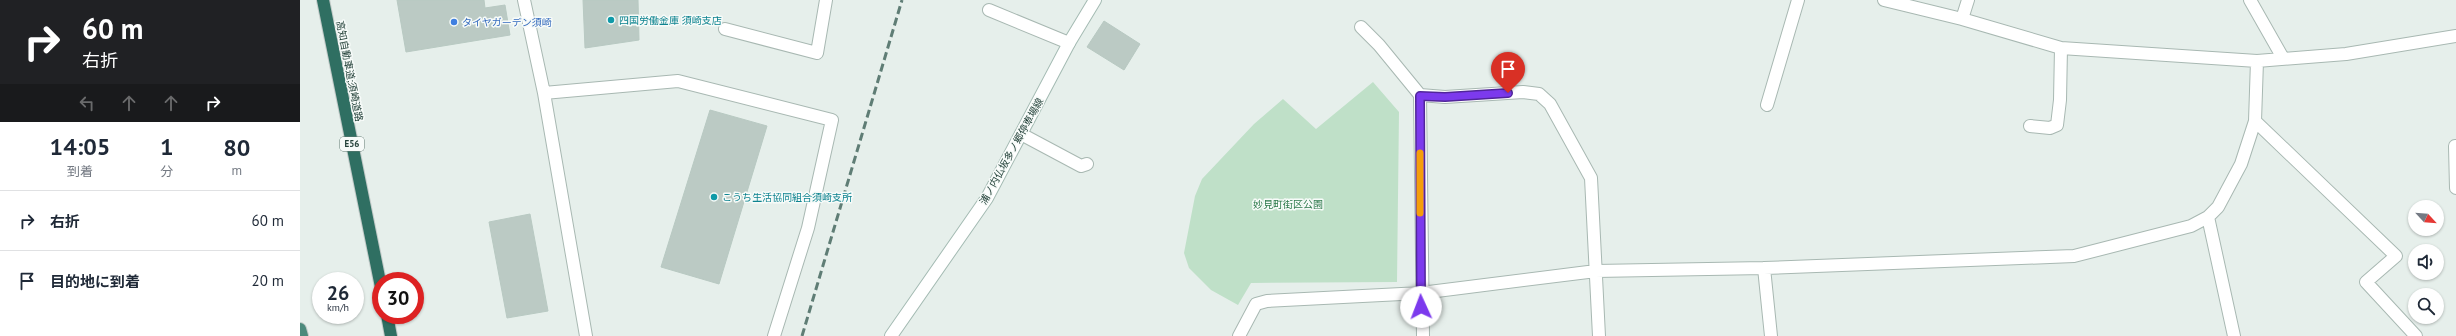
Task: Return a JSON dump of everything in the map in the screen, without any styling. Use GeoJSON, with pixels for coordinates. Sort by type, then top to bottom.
{"type":"FeatureCollection","features":[{"type":"Feature","properties":{"kind":"highway","name":"高知自動車道;須崎道路"},"geometry":{"type":"LineString","coordinates":[[323,0],[378,272]]}},
{"type":"Feature","properties":{"kind":"highway"},"geometry":{"type":"LineString","coordinates":[[388,324],[391,336]]}},
{"type":"Feature","properties":{"kind":"highway"},"geometry":{"type":"LineString","coordinates":[[300,329],[302,336]]}},
{"type":"Feature","properties":{"kind":"street"},"geometry":{"type":"LineString","coordinates":[[524,0],[544,93],[586,336]]}},
{"type":"Feature","properties":{"kind":"street"},"geometry":{"type":"LineString","coordinates":[[725,29],[817,53],[826,0]]}},
{"type":"Feature","properties":{"kind":"street","name":"浦ノ内仏坂多ノ郷停車場線"},"geometry":{"type":"LineString","coordinates":[[890,336],[987,198],[1069,43],[1095,0]]}},
{"type":"Feature","properties":{"kind":"street"},"geometry":{"type":"LineString","coordinates":[[1767,105],[1798,0]]}},
{"type":"Feature","properties":{"kind":"street"},"geometry":{"type":"LineString","coordinates":[[1884,0],[1962,19],[2061,48],[2257,61],[2346,54],[2456,36]]}},
{"type":"Feature","properties":{"kind":"street"},"geometry":{"type":"LineString","coordinates":[[1962,19],[1968,0]]}},
{"type":"Feature","properties":{"kind":"street"},"geometry":{"type":"LineString","coordinates":[[2250,0],[2283,58]]}},
{"type":"Feature","properties":{"kind":"street"},"geometry":{"type":"LineString","coordinates":[[989,10],[1069,43]]}},
{"type":"Feature","properties":{"kind":"street"},"geometry":{"type":"LineString","coordinates":[[1361,27],[1378,44],[1420,96],[1421,293],[1423,336]]}},
{"type":"Feature","properties":{"kind":"street"},"geometry":{"type":"LineString","coordinates":[[2030,126],[2050,128],[2057,125],[2060,100],[2061,48]]}},
{"type":"Feature","properties":{"kind":"street"},"geometry":{"type":"LineString","coordinates":[[1239,336],[1256,304],[1267,301],[1421,293],[1596,271],[1764,268],[2074,256],[2191,226],[2208,217],[2218,207],[2241,164],[2255,121],[2257,61]]}},
{"type":"Feature","properties":{"kind":"street"},"geometry":{"type":"LineString","coordinates":[[544,93],[678,81],[832,120],[808,228],[774,336]]}},
{"type":"Feature","properties":{"kind":"street"},"geometry":{"type":"LineString","coordinates":[[1420,96],[1445,97],[1523,92],[1539,94],[1550,104],[1591,178],[1599,336]]}},
{"type":"Feature","properties":{"kind":"street"},"geometry":{"type":"LineString","coordinates":[[2255,121],[2396,256],[2366,282],[2416,336]]}},
{"type":"Feature","properties":{"kind":"street"},"geometry":{"type":"LineString","coordinates":[[1021,134],[1081,166],[1087,164]]}},
{"type":"Feature","properties":{"kind":"street"},"geometry":{"type":"LineString","coordinates":[[2455,146],[2456,188]]}},
{"type":"Feature","properties":{"kind":"street"},"geometry":{"type":"LineString","coordinates":[[2208,217],[2234,336]]}},
{"type":"Feature","properties":{"kind":"street"},"geometry":{"type":"LineString","coordinates":[[1764,268],[1771,336]]}},
{"type":"Feature","properties":{"kind":"green space","name":"妙見町街区公園"},"geometry":{"type":"Polygon","coordinates":[[[1373,82],[1399,112],[1397,282],[1251,283],[1238,305],[1211,290],[1189,268],[1184,253],[1195,196],[1202,179],[1254,124],[1283,99],[1316,129],[1373,82]]]}},
{"type":"Feature","properties":{"kind":"building","name":"タイヤガーデン須崎"},"geometry":{"type":"Polygon","coordinates":[[[397,0],[484,0],[485,8],[505,5],[510,35],[406,52],[397,0]]]}},
{"type":"Feature","properties":{"kind":"building","name":"四国労働金庫 須崎支店"},"geometry":{"type":"Polygon","coordinates":[[[583,0],[638,0],[639,40],[585,48],[583,0]]]}},
{"type":"Feature","properties":{"kind":"building"},"geometry":{"type":"Polygon","coordinates":[[[1104,21],[1140,44],[1124,70],[1087,47],[1104,21]]]}},
{"type":"Feature","properties":{"kind":"building","name":"こうち生活協同組合須崎支所"},"geometry":{"type":"Polygon","coordinates":[[[710,110],[767,126],[719,284],[661,267],[710,110]]]}},
{"type":"Feature","properties":{"kind":"building"},"geometry":{"type":"Polygon","coordinates":[[[530,214],[548,311],[507,318],[489,222],[530,214]]]}},
{"type":"Feature","properties":{"kind":"railway"},"geometry":{"type":"LineString","coordinates":[[802,336],[902,0]]}},
{"type":"Feature","properties":{"kind":"slow traffic"},"geometry":{"type":"LineString","coordinates":[[1420,153],[1420,213]]}},
{"type":"Feature","properties":{"kind":"place","name":"四国労働金庫 須崎支店"},"geometry":{"type":"Point","coordinates":[611,20]}},
{"type":"Feature","properties":{"kind":"place","name":"タイヤガーデン須崎"},"geometry":{"type":"Point","coordinates":[454,22]}},
{"type":"Feature","properties":{"kind":"place","name":"こうち生活協同組合須崎支所"},"geometry":{"type":"Point","coordinates":[714,197]}},
{"type":"Feature","properties":{"kind":"route"},"geometry":{"type":"LineString","coordinates":[[1421,307],[1420,96],[1445,97],[1508,93]]}}]}
